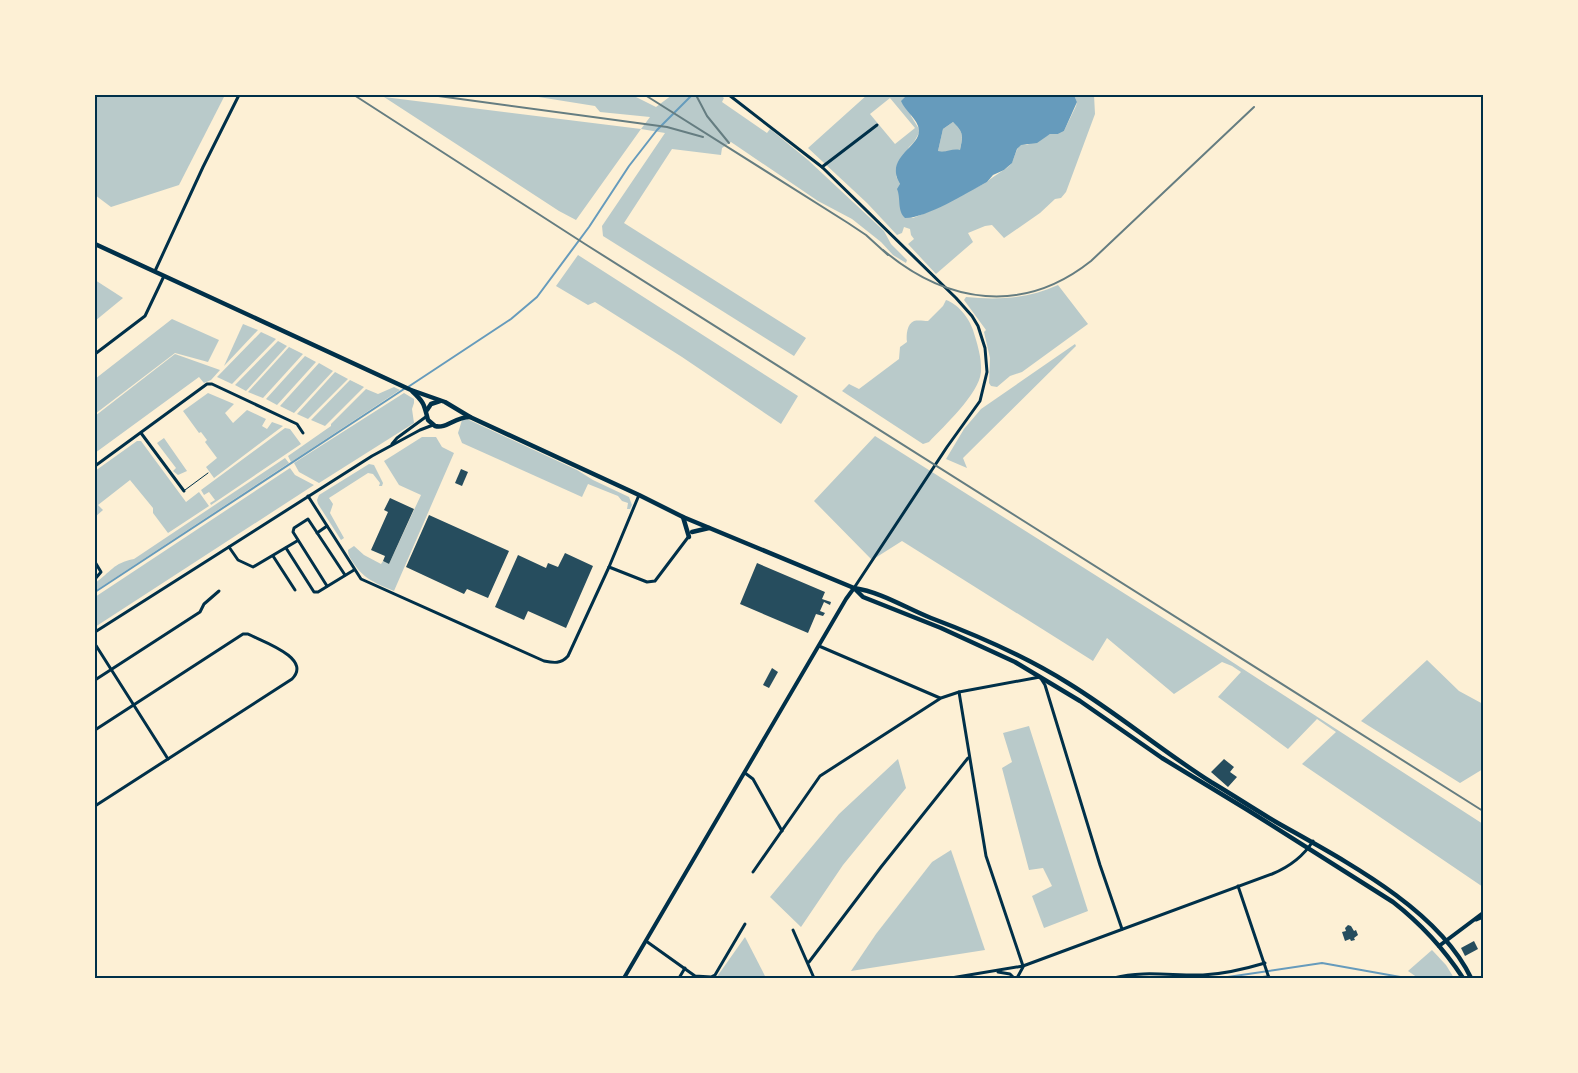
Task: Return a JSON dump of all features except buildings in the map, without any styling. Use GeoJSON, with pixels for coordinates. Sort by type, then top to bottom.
{"type":"FeatureCollection","features":[{"type":"Feature","properties":{"kind":"main road"},"geometry":{"type":"LineString","coordinates":[[95,244],[411,390],[441,401],[470,417],[639,494],[684,517],[854,588],[866,590],[983,638],[1064,681],[1192,770],[1273,820],[1313,841],[1415,910],[1446,941],[1471,978]]}},
{"type":"Feature","properties":{"kind":"main road"},"geometry":{"type":"LineString","coordinates":[[411,390],[421,400],[433,425],[441,427],[460,418],[470,417]]}},
{"type":"Feature","properties":{"kind":"main road"},"geometry":{"type":"LineString","coordinates":[[427,413],[431,404],[441,401]]}},
{"type":"Feature","properties":{"kind":"main road"},"geometry":{"type":"LineString","coordinates":[[450,406],[453,414],[450,422]]}},
{"type":"Feature","properties":{"kind":"main road"},"geometry":{"type":"LineString","coordinates":[[684,517],[690,535],[709,528]]}},
{"type":"Feature","properties":{"kind":"main road"},"geometry":{"type":"LineString","coordinates":[[854,588],[863,597],[999,653],[1080,700],[1162,758],[1393,902],[1439,946],[1463,978]]}},
{"type":"Feature","properties":{"kind":"street"},"geometry":{"type":"LineString","coordinates":[[155,271],[239,95]]}},
{"type":"Feature","properties":{"kind":"street"},"geometry":{"type":"LineString","coordinates":[[624,978],[846,599],[947,447],[980,401],[987,360],[978,326],[956,298],[822,166],[729,95]]}},
{"type":"Feature","properties":{"kind":"street"},"geometry":{"type":"LineString","coordinates":[[822,166],[877,125]]}},
{"type":"Feature","properties":{"kind":"street"},"geometry":{"type":"LineString","coordinates":[[95,354],[145,316],[164,275]]}},
{"type":"Feature","properties":{"kind":"street"},"geometry":{"type":"LineString","coordinates":[[95,466],[203,386],[212,384],[297,424],[303,433]]}},
{"type":"Feature","properties":{"kind":"street"},"geometry":{"type":"LineString","coordinates":[[392,444],[427,413]]}},
{"type":"Feature","properties":{"kind":"street"},"geometry":{"type":"LineString","coordinates":[[95,632],[392,444],[433,425]]}},
{"type":"Feature","properties":{"kind":"street"},"geometry":{"type":"LineString","coordinates":[[141,432],[184,490]]}},
{"type":"Feature","properties":{"kind":"street"},"geometry":{"type":"LineString","coordinates":[[308,496],[354,570],[361,578],[544,661],[554,663],[564,660],[568,656],[609,567],[639,494]]}},
{"type":"Feature","properties":{"kind":"street"},"geometry":{"type":"LineString","coordinates":[[327,586],[293,532],[293,529],[308,519],[344,576]]}},
{"type":"Feature","properties":{"kind":"street"},"geometry":{"type":"LineString","coordinates":[[609,567],[647,582],[652,582],[660,576],[700,524]]}},
{"type":"Feature","properties":{"kind":"street"},"geometry":{"type":"LineString","coordinates":[[317,533],[327,526]]}},
{"type":"Feature","properties":{"kind":"street"},"geometry":{"type":"LineString","coordinates":[[229,546],[238,560],[251,567],[256,566],[298,541]]}},
{"type":"Feature","properties":{"kind":"street"},"geometry":{"type":"LineString","coordinates":[[286,548],[312,590],[318,592],[354,570]]}},
{"type":"Feature","properties":{"kind":"street"},"geometry":{"type":"LineString","coordinates":[[273,556],[294,590]]}},
{"type":"Feature","properties":{"kind":"street"},"geometry":{"type":"LineString","coordinates":[[95,562],[101,572],[95,578]]}},
{"type":"Feature","properties":{"kind":"street"},"geometry":{"type":"LineString","coordinates":[[95,680],[200,612],[204,604],[219,591]]}},
{"type":"Feature","properties":{"kind":"street"},"geometry":{"type":"LineString","coordinates":[[95,730],[241,635],[248,634],[289,655],[296,664],[295,676],[95,806]]}},
{"type":"Feature","properties":{"kind":"street"},"geometry":{"type":"LineString","coordinates":[[95,644],[168,759]]}},
{"type":"Feature","properties":{"kind":"street"},"geometry":{"type":"LineString","coordinates":[[819,646],[941,698]]}},
{"type":"Feature","properties":{"kind":"street"},"geometry":{"type":"LineString","coordinates":[[753,872],[820,776],[941,698],[959,692],[1040,676],[1045,685],[1100,865],[1122,929]]}},
{"type":"Feature","properties":{"kind":"street"},"geometry":{"type":"LineString","coordinates":[[959,692],[986,856],[1023,966],[1018,978]]}},
{"type":"Feature","properties":{"kind":"street"},"geometry":{"type":"LineString","coordinates":[[809,962],[881,867],[969,757]]}},
{"type":"Feature","properties":{"kind":"street"},"geometry":{"type":"LineString","coordinates":[[745,773],[753,779],[782,831]]}},
{"type":"Feature","properties":{"kind":"street"},"geometry":{"type":"LineString","coordinates":[[952,978],[1023,966],[1238,886],[1289,866],[1308,849],[1313,841]]}},
{"type":"Feature","properties":{"kind":"street"},"geometry":{"type":"LineString","coordinates":[[1238,886],[1269,976],[1256,978]]}},
{"type":"Feature","properties":{"kind":"street"},"geometry":{"type":"LineString","coordinates":[[1439,946],[1483,913]]}},
{"type":"Feature","properties":{"kind":"street"},"geometry":{"type":"LineString","coordinates":[[1471,922],[1483,917]]}},
{"type":"Feature","properties":{"kind":"street"},"geometry":{"type":"LineString","coordinates":[[646,941],[695,976],[711,977],[715,975],[745,924]]}},
{"type":"Feature","properties":{"kind":"street"},"geometry":{"type":"LineString","coordinates":[[793,930],[809,962],[814,978]]}},
{"type":"Feature","properties":{"kind":"street"},"geometry":{"type":"LineString","coordinates":[[1114,978],[1135,974],[1204,975],[1265,965]]}},
{"type":"Feature","properties":{"kind":"street"},"geometry":{"type":"LineString","coordinates":[[679,978],[684,968]]}},
{"type":"Feature","properties":{"kind":"street"},"geometry":{"type":"LineString","coordinates":[[995,971],[1010,974],[1014,978]]}},
{"type":"Feature","properties":{"kind":"lane"},"geometry":{"type":"LineString","coordinates":[[184,490],[208,473]]}},
{"type":"Feature","properties":{"kind":"shaded area"},"geometry":{"type":"Polygon","coordinates":[[[95,95],[225,95],[179,185],[111,207],[95,195],[95,95]]]}},
{"type":"Feature","properties":{"kind":"shaded area"},"geometry":{"type":"Polygon","coordinates":[[[526,95],[632,95],[656,107],[672,95],[720,95],[724,98],[722,102],[767,133],[770,129],[808,160],[884,231],[891,244],[907,260],[906,263],[893,255],[881,242],[852,219],[818,201],[731,142],[722,148],[721,155],[672,149],[624,223],[806,338],[794,356],[603,236],[602,226],[665,133],[641,129],[650,117],[600,112],[595,106],[526,95]]]}},
{"type":"Feature","properties":{"kind":"shaded area"},"geometry":{"type":"Polygon","coordinates":[[[867,95],[907,95],[911,116],[919,129],[919,133],[909,147],[896,176],[900,184],[901,212],[913,218],[987,182],[1010,165],[1021,144],[1027,145],[1050,134],[1058,134],[1064,131],[1076,106],[1077,102],[1074,95],[1094,95],[1095,114],[1066,192],[1061,198],[1055,199],[1040,213],[1004,238],[992,225],[968,233],[973,242],[936,274],[908,244],[914,239],[910,229],[904,227],[902,233],[897,235],[867,203],[808,148],[867,95]],[[890,98],[870,114],[895,144],[915,128],[890,98]]]}},
{"type":"Feature","properties":{"kind":"shaded area"},"geometry":{"type":"Polygon","coordinates":[[[384,97],[641,129],[576,220],[559,211],[384,97]]]}},
{"type":"Feature","properties":{"kind":"shaded area"},"geometry":{"type":"Polygon","coordinates":[[[953,122],[962,134],[960,150],[938,151],[943,129],[953,122]]]}},
{"type":"Feature","properties":{"kind":"shaded area"},"geometry":{"type":"Polygon","coordinates":[[[578,255],[798,396],[781,424],[682,357],[595,302],[588,305],[556,286],[578,255]]]}},
{"type":"Feature","properties":{"kind":"shaded area"},"geometry":{"type":"Polygon","coordinates":[[[95,280],[123,298],[95,321],[95,280]]]}},
{"type":"Feature","properties":{"kind":"shaded area"},"geometry":{"type":"Polygon","coordinates":[[[1058,285],[1088,324],[1022,372],[1010,376],[997,387],[991,386],[989,383],[990,358],[984,332],[986,330],[964,300],[966,297],[1001,298],[1024,296],[1058,285]]]}},
{"type":"Feature","properties":{"kind":"shaded area"},"geometry":{"type":"Polygon","coordinates":[[[946,300],[959,308],[971,325],[979,351],[981,372],[979,381],[968,400],[929,442],[923,444],[842,391],[849,384],[859,389],[899,359],[900,347],[907,342],[908,327],[914,321],[928,321],[943,306],[946,300]]]}},
{"type":"Feature","properties":{"kind":"shaded area"},"geometry":{"type":"Polygon","coordinates":[[[172,319],[219,340],[208,362],[175,353],[95,414],[95,379],[172,319]]]}},
{"type":"Feature","properties":{"kind":"shaded area"},"geometry":{"type":"Polygon","coordinates":[[[243,324],[258,330],[224,366],[243,324]]]}},
{"type":"Feature","properties":{"kind":"shaded area"},"geometry":{"type":"Polygon","coordinates":[[[261,332],[276,339],[232,384],[217,377],[261,332]]]}},
{"type":"Feature","properties":{"kind":"shaded area"},"geometry":{"type":"Polygon","coordinates":[[[278,341],[287,346],[246,391],[235,385],[278,341]]]}},
{"type":"Feature","properties":{"kind":"shaded area"},"geometry":{"type":"Polygon","coordinates":[[[1075,344],[1076,346],[963,458],[967,468],[946,459],[964,429],[981,409],[1075,344]]]}},
{"type":"Feature","properties":{"kind":"shaded area"},"geometry":{"type":"Polygon","coordinates":[[[289,347],[303,354],[263,398],[248,392],[289,347]]]}},
{"type":"Feature","properties":{"kind":"shaded area"},"geometry":{"type":"Polygon","coordinates":[[[175,354],[220,370],[211,380],[204,383],[199,377],[95,453],[95,416],[175,354]]]}},
{"type":"Feature","properties":{"kind":"shaded area"},"geometry":{"type":"Polygon","coordinates":[[[305,356],[316,362],[277,405],[266,399],[305,356]]]}},
{"type":"Feature","properties":{"kind":"shaded area"},"geometry":{"type":"Polygon","coordinates":[[[319,363],[333,371],[294,413],[280,406],[319,363]]]}},
{"type":"Feature","properties":{"kind":"shaded area"},"geometry":{"type":"Polygon","coordinates":[[[335,372],[348,379],[308,419],[297,414],[335,372]]]}},
{"type":"Feature","properties":{"kind":"shaded area"},"geometry":{"type":"Polygon","coordinates":[[[350,380],[364,387],[325,426],[311,420],[350,380]]]}},
{"type":"Feature","properties":{"kind":"shaded area"},"geometry":{"type":"Polygon","coordinates":[[[394,387],[400,390],[291,462],[288,456],[331,426],[366,389],[378,394],[394,387]]]}},
{"type":"Feature","properties":{"kind":"shaded area"},"geometry":{"type":"Polygon","coordinates":[[[208,393],[234,404],[225,413],[233,423],[247,410],[266,419],[262,426],[267,429],[272,422],[283,426],[214,478],[206,467],[217,458],[205,442],[207,440],[201,432],[199,433],[183,411],[208,393]]]}},
{"type":"Feature","properties":{"kind":"shaded area"},"geometry":{"type":"Polygon","coordinates":[[[404,393],[414,399],[412,409],[414,423],[319,483],[299,472],[294,463],[404,393]]]}},
{"type":"Feature","properties":{"kind":"shaded area"},"geometry":{"type":"Polygon","coordinates":[[[467,419],[577,470],[593,480],[629,497],[632,505],[630,509],[627,509],[628,503],[622,501],[618,496],[588,484],[582,497],[462,443],[458,433],[462,420],[467,419]]]}},
{"type":"Feature","properties":{"kind":"shaded area"},"geometry":{"type":"Polygon","coordinates":[[[285,428],[290,429],[301,444],[211,505],[210,503],[215,500],[209,492],[204,495],[201,490],[285,428]]]}},
{"type":"Feature","properties":{"kind":"shaded area"},"geometry":{"type":"Polygon","coordinates":[[[875,436],[1206,645],[1483,824],[1483,887],[1302,764],[1336,732],[1317,719],[1288,749],[1218,697],[1241,672],[1232,666],[1222,662],[1174,694],[1107,638],[1093,661],[902,541],[872,560],[814,501],[875,436]]]}},
{"type":"Feature","properties":{"kind":"shaded area"},"geometry":{"type":"Polygon","coordinates":[[[422,437],[436,437],[442,447],[454,453],[394,591],[362,574],[351,559],[348,550],[354,546],[364,555],[381,564],[383,561],[389,564],[421,495],[399,485],[384,461],[422,437]]]}},
{"type":"Feature","properties":{"kind":"shaded area"},"geometry":{"type":"Polygon","coordinates":[[[164,438],[187,471],[178,475],[173,471],[176,468],[157,443],[164,438]]]}},
{"type":"Feature","properties":{"kind":"shaded area"},"geometry":{"type":"Polygon","coordinates":[[[137,441],[141,441],[186,502],[199,492],[209,506],[168,533],[153,513],[153,508],[130,480],[98,505],[103,510],[95,517],[95,471],[137,441]]]}},
{"type":"Feature","properties":{"kind":"shaded area"},"geometry":{"type":"Polygon","coordinates":[[[285,458],[289,463],[95,591],[95,583],[117,565],[134,559],[285,458]]]}},
{"type":"Feature","properties":{"kind":"shaded area"},"geometry":{"type":"Polygon","coordinates":[[[369,464],[374,465],[383,483],[382,486],[379,486],[380,483],[373,474],[368,473],[329,498],[333,504],[330,513],[344,538],[341,540],[317,500],[319,495],[369,464]]]}},
{"type":"Feature","properties":{"kind":"shaded area"},"geometry":{"type":"Polygon","coordinates":[[[290,468],[295,475],[314,485],[95,627],[95,597],[290,468]]]}},
{"type":"Feature","properties":{"kind":"shaded area"},"geometry":{"type":"Polygon","coordinates":[[[1427,660],[1459,691],[1483,704],[1483,769],[1460,783],[1361,721],[1427,660]]]}},
{"type":"Feature","properties":{"kind":"shaded area"},"geometry":{"type":"Polygon","coordinates":[[[1029,726],[1088,911],[1044,928],[1032,896],[1052,886],[1043,868],[1029,870],[1002,768],[1012,762],[1003,733],[1029,726]]]}},
{"type":"Feature","properties":{"kind":"shaded area"},"geometry":{"type":"Polygon","coordinates":[[[898,759],[906,788],[843,865],[801,927],[770,897],[839,814],[898,759]]]}},
{"type":"Feature","properties":{"kind":"shaded area"},"geometry":{"type":"Polygon","coordinates":[[[951,850],[985,950],[851,971],[876,934],[932,862],[951,850]]]}},
{"type":"Feature","properties":{"kind":"shaded area"},"geometry":{"type":"Polygon","coordinates":[[[745,937],[766,978],[716,978],[745,937]]]}},
{"type":"Feature","properties":{"kind":"shaded area"},"geometry":{"type":"Polygon","coordinates":[[[1432,950],[1446,965],[1454,978],[1418,978],[1408,971],[1432,950]]]}},
{"type":"Feature","properties":{"kind":"water"},"geometry":{"type":"Polygon","coordinates":[[[907,95],[1074,95],[1077,102],[1064,131],[1058,134],[1050,134],[1037,143],[1021,145],[1017,149],[1012,163],[1004,170],[993,175],[987,182],[935,210],[905,218],[900,208],[897,189],[900,184],[896,176],[896,166],[916,140],[919,130],[916,122],[901,101],[907,95]],[[953,122],[943,129],[938,151],[960,150],[962,134],[953,122]]]}},
{"type":"Feature","properties":{"kind":"waterway"},"geometry":{"type":"LineString","coordinates":[[408,387],[511,319],[537,297],[589,227],[629,166],[657,130],[692,95]]}},
{"type":"Feature","properties":{"kind":"waterway"},"geometry":{"type":"LineString","coordinates":[[95,592],[404,389]]}},
{"type":"Feature","properties":{"kind":"waterway"},"geometry":{"type":"LineString","coordinates":[[1221,978],[1322,963],[1406,978]]}},
{"type":"Feature","properties":{"kind":"railway"},"geometry":{"type":"LineString","coordinates":[[354,95],[585,244],[1483,811]]}},
{"type":"Feature","properties":{"kind":"railway"},"geometry":{"type":"LineString","coordinates":[[431,95],[667,127],[703,137]]}},
{"type":"Feature","properties":{"kind":"railway"},"geometry":{"type":"LineString","coordinates":[[645,95],[848,223],[866,235],[888,255]]}},
{"type":"Feature","properties":{"kind":"railway"},"geometry":{"type":"LineString","coordinates":[[696,95],[707,116],[729,143]]}},
{"type":"Feature","properties":{"kind":"railway"},"geometry":{"type":"LineString","coordinates":[[883,250],[908,268],[933,282],[959,291],[986,296],[1012,295],[1039,290],[1065,278],[1091,261],[1254,107]]}}]}
